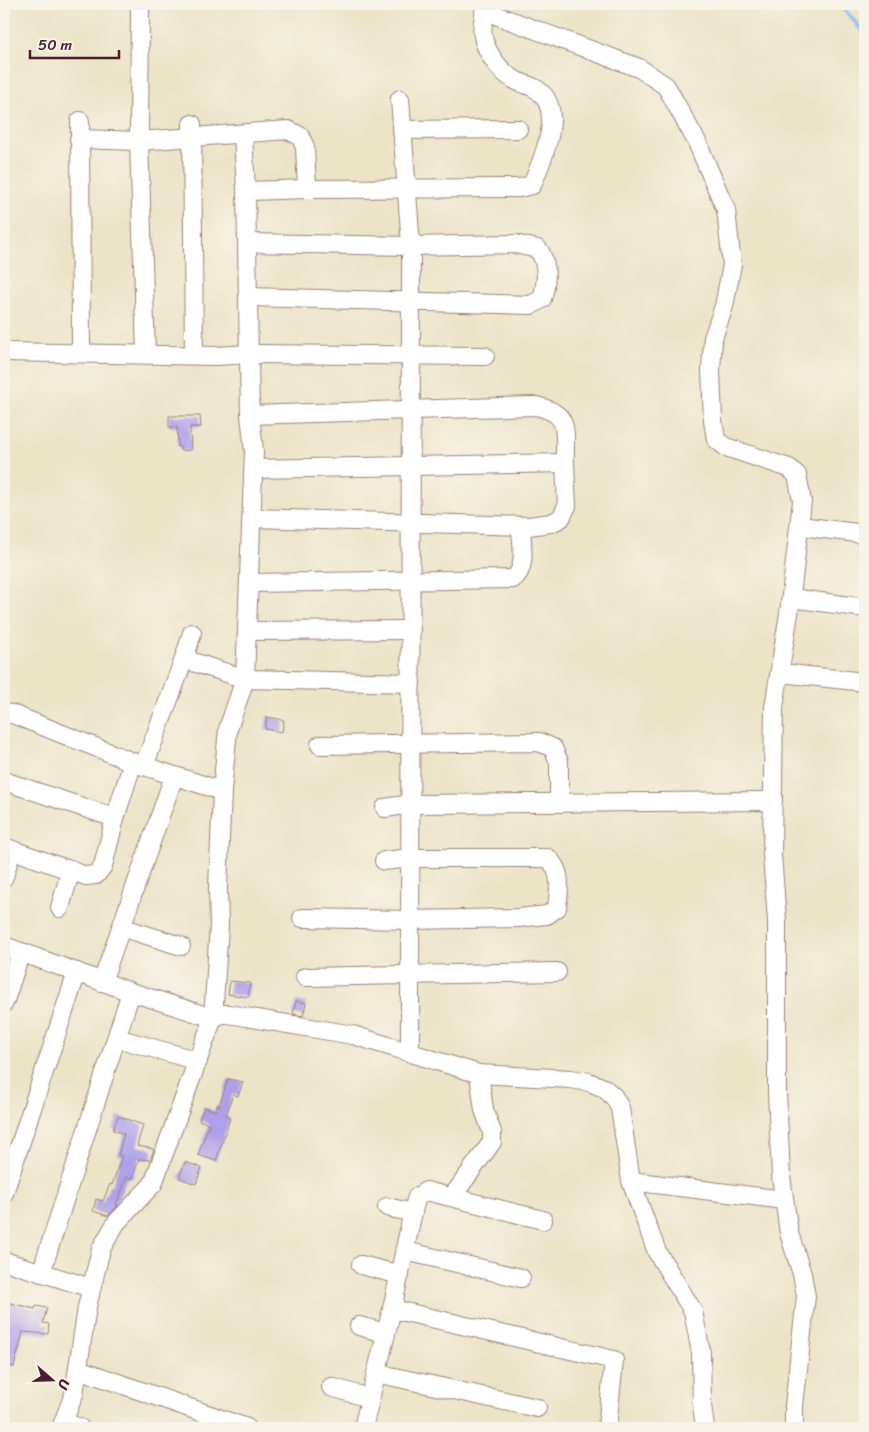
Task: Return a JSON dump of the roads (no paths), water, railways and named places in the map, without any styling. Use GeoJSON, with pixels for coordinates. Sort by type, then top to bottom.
{"type":"FeatureCollection","features":[{"type":"Feature","properties":{"kind":"street"},"geometry":{"type":"LineString","coordinates":[[140,4],[139,141],[146,354]]}},
{"type":"Feature","properties":{"kind":"street"},"geometry":{"type":"LineString","coordinates":[[246,191],[518,188],[532,185],[545,154],[552,117],[550,107],[546,97],[538,90],[514,80],[499,68],[485,44],[480,26],[485,7],[639,68],[666,86],[697,142],[726,210],[732,265],[724,306],[713,338],[711,377],[716,439],[726,447],[776,462],[794,472],[800,486],[802,501],[791,598],[774,707],[772,855],[777,920],[778,1130],[789,1234],[802,1274],[806,1296],[794,1406],[794,1428]]}},
{"type":"Feature","properties":{"kind":"street"},"geometry":{"type":"LineString","coordinates":[[400,99],[411,246],[412,302],[410,1052]]}},
{"type":"Feature","properties":{"kind":"street"},"geometry":{"type":"LineString","coordinates":[[80,121],[78,139],[81,353]]}},
{"type":"Feature","properties":{"kind":"street"},"geometry":{"type":"LineString","coordinates":[[403,130],[518,129]]}},
{"type":"Feature","properties":{"kind":"street"},"geometry":{"type":"LineString","coordinates":[[78,139],[139,141],[192,131],[243,134],[288,130],[300,136],[305,147],[307,189]]}},
{"type":"Feature","properties":{"kind":"street"},"geometry":{"type":"LineString","coordinates":[[192,131],[194,355]]}},
{"type":"Feature","properties":{"kind":"street"},"geometry":{"type":"LineString","coordinates":[[68,1426],[91,1288],[101,1250],[108,1234],[153,1184],[213,1018],[219,926],[222,791],[228,729],[245,679],[254,469],[250,416],[249,298],[243,134]]}},
{"type":"Feature","properties":{"kind":"street"},"geometry":{"type":"LineString","coordinates":[[247,243],[411,246],[527,245],[538,249],[544,258],[545,288],[542,299],[531,305],[249,298]]}},
{"type":"Feature","properties":{"kind":"street"},"geometry":{"type":"LineString","coordinates":[[4,352],[485,356]]}},
{"type":"Feature","properties":{"kind":"street"},"geometry":{"type":"LineString","coordinates":[[250,416],[536,406],[552,409],[561,417],[567,506],[561,518],[551,523],[521,526],[252,518]]}},
{"type":"Feature","properties":{"kind":"street"},"geometry":{"type":"LineString","coordinates":[[254,469],[411,467],[565,462]]}},
{"type":"Feature","properties":{"kind":"street"},"geometry":{"type":"LineString","coordinates":[[249,583],[513,579],[520,574],[522,566],[521,526]]}},
{"type":"Feature","properties":{"kind":"street"},"geometry":{"type":"LineString","coordinates":[[800,526],[865,534]]}},
{"type":"Feature","properties":{"kind":"street"},"geometry":{"type":"LineString","coordinates":[[791,598],[865,608]]}},
{"type":"Feature","properties":{"kind":"street"},"geometry":{"type":"LineString","coordinates":[[247,631],[411,630]]}},
{"type":"Feature","properties":{"kind":"street"},"geometry":{"type":"LineString","coordinates":[[4,877],[8,849],[71,869],[86,876],[96,875],[103,866],[115,818],[184,659],[192,633]]}},
{"type":"Feature","properties":{"kind":"street"},"geometry":{"type":"LineString","coordinates":[[184,659],[245,679],[411,683]]}},
{"type":"Feature","properties":{"kind":"street"},"geometry":{"type":"LineString","coordinates":[[780,673],[865,682]]}},
{"type":"Feature","properties":{"kind":"street"},"geometry":{"type":"LineString","coordinates":[[4,713],[12,714],[138,764],[222,791]]}},
{"type":"Feature","properties":{"kind":"street"},"geometry":{"type":"LineString","coordinates":[[320,745],[539,742],[553,748],[559,762],[559,803]]}},
{"type":"Feature","properties":{"kind":"street"},"geometry":{"type":"LineString","coordinates":[[102,982],[174,776]]}},
{"type":"Feature","properties":{"kind":"street"},"geometry":{"type":"LineString","coordinates":[[4,781],[115,818]]}},
{"type":"Feature","properties":{"kind":"street"},"geometry":{"type":"LineString","coordinates":[[385,808],[411,804],[774,801]]}},
{"type":"Feature","properties":{"kind":"street"},"geometry":{"type":"LineString","coordinates":[[302,918],[411,920],[518,918],[547,916],[557,908],[559,884],[557,866],[548,858],[411,858],[384,861]]}},
{"type":"Feature","properties":{"kind":"street"},"geometry":{"type":"LineString","coordinates":[[60,908],[71,869]]}},
{"type":"Feature","properties":{"kind":"street"},"geometry":{"type":"LineString","coordinates":[[121,927],[181,946]]}},
{"type":"Feature","properties":{"kind":"street"},"geometry":{"type":"LineString","coordinates":[[4,946],[131,992],[213,1018],[222,1014],[228,1014],[353,1035],[480,1074],[571,1079],[604,1088],[614,1097],[620,1108],[631,1181],[657,1252],[693,1311],[701,1353],[702,1406],[705,1428]]}},
{"type":"Feature","properties":{"kind":"street"},"geometry":{"type":"LineString","coordinates":[[4,1003],[21,952]]}},
{"type":"Feature","properties":{"kind":"street"},"geometry":{"type":"LineString","coordinates":[[4,1193],[78,972]]}},
{"type":"Feature","properties":{"kind":"street"},"geometry":{"type":"LineString","coordinates":[[305,977],[557,972]]}},
{"type":"Feature","properties":{"kind":"street"},"geometry":{"type":"LineString","coordinates":[[41,1273],[131,992]]}},
{"type":"Feature","properties":{"kind":"street"},"geometry":{"type":"LineString","coordinates":[[117,1038],[198,1062]]}},
{"type":"Feature","properties":{"kind":"street"},"geometry":{"type":"LineString","coordinates":[[452,1197],[492,1142],[492,1132],[484,1110],[480,1074]]}},
{"type":"Feature","properties":{"kind":"street"},"geometry":{"type":"LineString","coordinates":[[631,1181],[784,1200]]}},
{"type":"Feature","properties":{"kind":"street"},"geometry":{"type":"LineString","coordinates":[[363,1428],[418,1197],[426,1191],[543,1220]]}},
{"type":"Feature","properties":{"kind":"street"},"geometry":{"type":"LineString","coordinates":[[387,1207],[413,1213]]}},
{"type":"Feature","properties":{"kind":"street"},"geometry":{"type":"LineString","coordinates":[[405,1251],[521,1278]]}},
{"type":"Feature","properties":{"kind":"street"},"geometry":{"type":"LineString","coordinates":[[4,1261],[91,1288]]}},
{"type":"Feature","properties":{"kind":"street"},"geometry":{"type":"LineString","coordinates":[[361,1265],[400,1275]]}},
{"type":"Feature","properties":{"kind":"street"},"geometry":{"type":"LineString","coordinates":[[392,1309],[614,1360],[607,1428]]}},
{"type":"Feature","properties":{"kind":"street"},"geometry":{"type":"LineString","coordinates":[[360,1326],[385,1333]]}},
{"type":"Feature","properties":{"kind":"street"},"geometry":{"type":"LineString","coordinates":[[78,1369],[247,1428]]}},
{"type":"Feature","properties":{"kind":"street"},"geometry":{"type":"LineString","coordinates":[[376,1372],[537,1408]]}},
{"type":"Feature","properties":{"kind":"street"},"geometry":{"type":"LineString","coordinates":[[331,1387],[369,1398]]}},
{"type":"Feature","properties":{"kind":"waterway"},"geometry":{"type":"LineString","coordinates":[[840,4],[865,34]]}}]}
